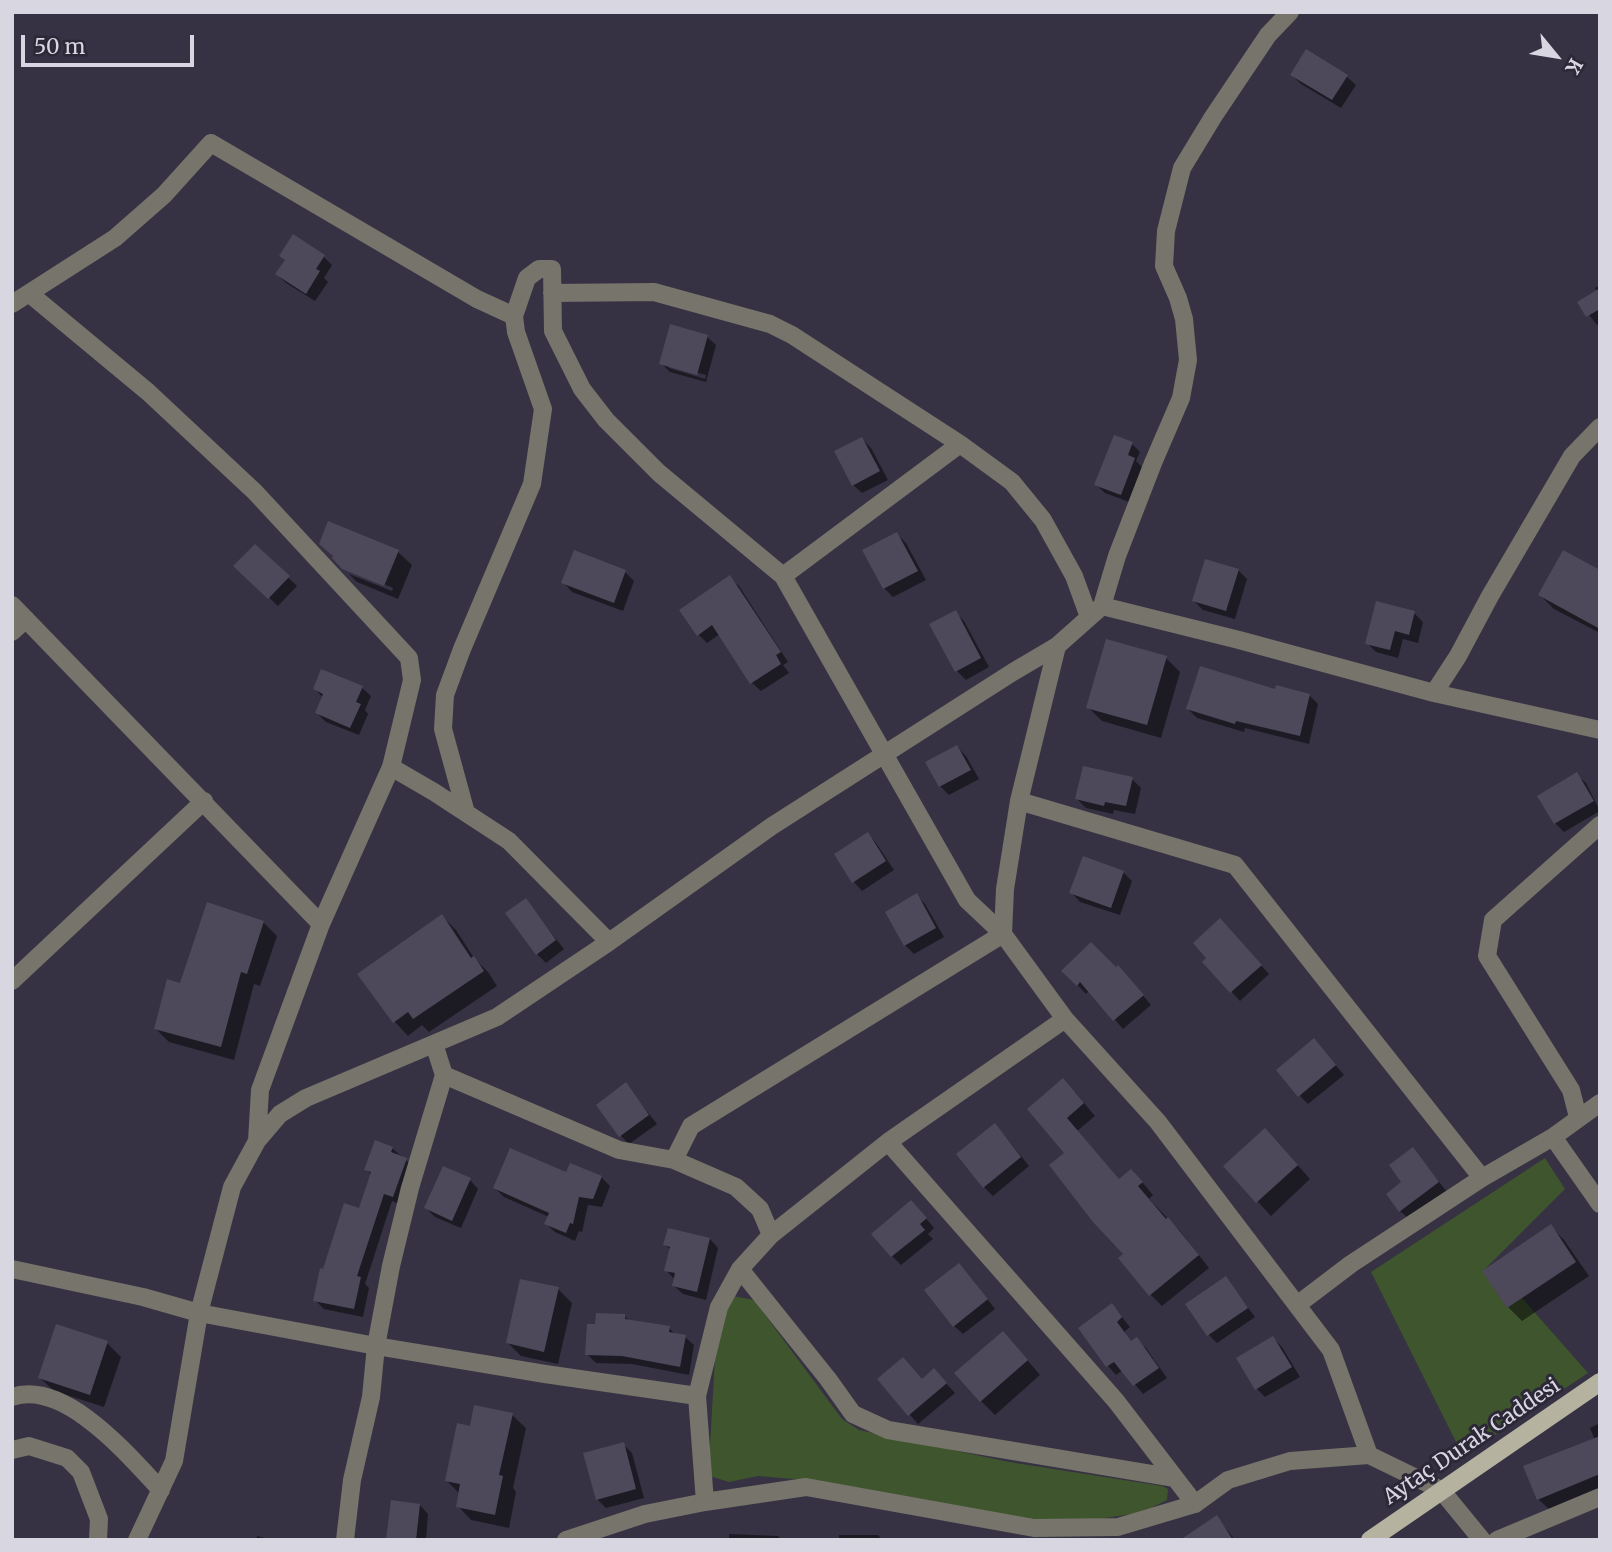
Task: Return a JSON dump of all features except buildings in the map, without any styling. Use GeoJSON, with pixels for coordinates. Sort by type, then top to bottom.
{"type":"FeatureCollection","features":[{"type":"Feature","properties":{"kind":"main road","name":"Aytaç Durak Caddesi"},"geometry":{"type":"LineString","coordinates":[[1370,1540],[1600,1382]]}},
{"type":"Feature","properties":{"kind":"street"},"geometry":{"type":"LineString","coordinates":[[137,1540],[174,1461],[199,1313],[232,1187],[257,1140],[280,1114],[306,1098],[497,1017],[609,942],[772,826],[1057,646],[1095,612],[1181,398],[1188,360],[1184,319],[1164,266],[1166,231],[1182,168],[1268,36],[1290,12]]}},
{"type":"Feature","properties":{"kind":"street"},"geometry":{"type":"LineString","coordinates":[[12,304],[116,238],[164,195],[211,143],[477,299],[514,316]]}},
{"type":"Feature","properties":{"kind":"street"},"geometry":{"type":"LineString","coordinates":[[466,813],[443,729],[445,695],[532,484],[543,409],[516,332],[514,316],[527,278],[539,269],[552,269],[552,331],[582,388],[606,420],[659,473],[783,576],[967,900],[1003,934],[1065,1019],[1158,1122],[1331,1350],[1369,1455]]}},
{"type":"Feature","properties":{"kind":"street"},"geometry":{"type":"LineString","coordinates":[[552,293],[654,292],[770,324],[792,335],[960,444],[1012,482],[1043,520],[1095,612],[1239,640],[1434,694],[1600,730]]}},
{"type":"Feature","properties":{"kind":"street"},"geometry":{"type":"LineString","coordinates":[[30,294],[148,391],[255,492],[409,659],[412,680],[391,767],[321,924],[260,1090],[257,1140]]}},
{"type":"Feature","properties":{"kind":"street"},"geometry":{"type":"LineString","coordinates":[[1434,694],[1572,456],[1600,427]]}},
{"type":"Feature","properties":{"kind":"street"},"geometry":{"type":"LineString","coordinates":[[783,576],[960,444]]}},
{"type":"Feature","properties":{"kind":"street"},"geometry":{"type":"LineString","coordinates":[[12,605],[321,924]]}},
{"type":"Feature","properties":{"kind":"street"},"geometry":{"type":"LineString","coordinates":[[12,632],[26,619]]}},
{"type":"Feature","properties":{"kind":"street"},"geometry":{"type":"LineString","coordinates":[[1003,934],[1005,889],[1019,801],[1057,646]]}},
{"type":"Feature","properties":{"kind":"street"},"geometry":{"type":"LineString","coordinates":[[391,767],[509,841],[609,942]]}},
{"type":"Feature","properties":{"kind":"street"},"geometry":{"type":"LineString","coordinates":[[1019,801],[1235,865],[1482,1178]]}},
{"type":"Feature","properties":{"kind":"street"},"geometry":{"type":"LineString","coordinates":[[12,981],[204,802]]}},
{"type":"Feature","properties":{"kind":"street"},"geometry":{"type":"LineString","coordinates":[[1578,1117],[1571,1090],[1487,956],[1493,920],[1600,825]]}},
{"type":"Feature","properties":{"kind":"street"},"geometry":{"type":"LineString","coordinates":[[674,1160],[691,1126],[1003,934]]}},
{"type":"Feature","properties":{"kind":"street"},"geometry":{"type":"LineString","coordinates":[[705,1502],[697,1396],[719,1307],[740,1269],[771,1235],[888,1142],[1065,1019]]}},
{"type":"Feature","properties":{"kind":"street"},"geometry":{"type":"LineString","coordinates":[[345,1540],[352,1480],[371,1397],[376,1346],[400,1227],[444,1075],[434,1044]]}},
{"type":"Feature","properties":{"kind":"street"},"geometry":{"type":"LineString","coordinates":[[444,1075],[619,1150],[674,1160],[736,1187],[760,1209],[771,1235]]}},
{"type":"Feature","properties":{"kind":"street"},"geometry":{"type":"LineString","coordinates":[[1297,1305],[1351,1264],[1482,1178],[1553,1137],[1600,1102]]}},
{"type":"Feature","properties":{"kind":"street"},"geometry":{"type":"LineString","coordinates":[[1553,1137],[1600,1204]]}},
{"type":"Feature","properties":{"kind":"street"},"geometry":{"type":"LineString","coordinates":[[888,1142],[1116,1401],[1195,1504]]}},
{"type":"Feature","properties":{"kind":"street"},"geometry":{"type":"LineString","coordinates":[[12,1269],[143,1297],[199,1313],[376,1346],[697,1396]]}},
{"type":"Feature","properties":{"kind":"street"},"geometry":{"type":"LineString","coordinates":[[740,1269],[853,1414],[888,1430],[1175,1478]]}},
{"type":"Feature","properties":{"kind":"street"},"geometry":{"type":"LineString","coordinates":[[12,1397],[23,1394],[69,1405],[115,1441],[162,1490]]}},
{"type":"Feature","properties":{"kind":"street"},"geometry":{"type":"LineString","coordinates":[[12,1450],[29,1446],[68,1458],[81,1472],[99,1519],[98,1540]]}},
{"type":"Feature","properties":{"kind":"street"},"geometry":{"type":"LineString","coordinates":[[566,1540],[645,1514],[806,1487],[1034,1528],[1103,1534],[1195,1504],[1228,1480],[1290,1461],[1369,1455],[1441,1490],[1482,1540]]}},
{"type":"Feature","properties":{"kind":"street"},"geometry":{"type":"LineString","coordinates":[[1497,1540],[1600,1497]]}},
{"type":"Feature","properties":{"kind":"green space"},"geometry":{"type":"Polygon","coordinates":[[[1545,1158],[1565,1189],[1483,1271],[1507,1308],[1522,1298],[1588,1373],[1463,1456],[1371,1272],[1545,1158]]]}},
{"type":"Feature","properties":{"kind":"green space"},"geometry":{"type":"Polygon","coordinates":[[[733,1296],[754,1300],[842,1419],[859,1430],[1009,1462],[1162,1486],[1168,1489],[1167,1500],[1132,1514],[1041,1522],[805,1480],[758,1476],[729,1482],[710,1476],[715,1357],[728,1303],[733,1296]]]}}]}
